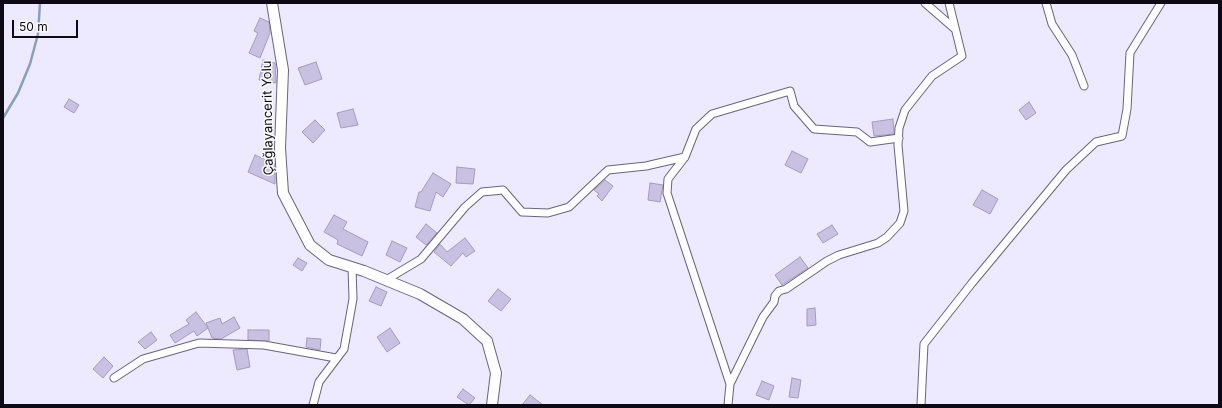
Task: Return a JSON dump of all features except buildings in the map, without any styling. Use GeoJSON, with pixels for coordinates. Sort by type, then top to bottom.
{"type":"FeatureCollection","features":[{"type":"Feature","properties":{"kind":"main road","name":"Çağlayancerit Yolu"},"geometry":{"type":"LineString","coordinates":[[272,3],[283,70],[280,148],[283,193],[310,245],[329,260],[352,267],[420,294],[463,319],[487,341],[496,373],[492,405]]}},
{"type":"Feature","properties":{"kind":"street"},"geometry":{"type":"LineString","coordinates":[[925,3],[955,29]]}},
{"type":"Feature","properties":{"kind":"street"},"geometry":{"type":"LineString","coordinates":[[728,405],[730,384],[763,317],[774,302],[775,296],[779,291],[786,289],[827,261],[839,255],[878,243],[887,237],[900,224],[904,211],[899,128],[906,110],[932,76],[962,56],[949,3]]}},
{"type":"Feature","properties":{"kind":"street"},"geometry":{"type":"LineString","coordinates":[[1046,3],[1052,24],[1072,55],[1084,86]]}},
{"type":"Feature","properties":{"kind":"street"},"geometry":{"type":"LineString","coordinates":[[921,405],[924,344],[972,283],[1066,170],[1096,142],[1122,136],[1127,109],[1130,53],[1161,3]]}},
{"type":"Feature","properties":{"kind":"street"},"geometry":{"type":"LineString","coordinates":[[730,384],[667,193],[668,179],[685,157],[696,129],[712,114],[790,91],[794,106],[814,129],[857,132],[870,142],[899,138]]}},
{"type":"Feature","properties":{"kind":"street"},"geometry":{"type":"LineString","coordinates":[[386,280],[421,259],[465,208],[482,192],[503,190],[522,212],[548,213],[570,207],[608,170],[646,166],[685,157]]}},
{"type":"Feature","properties":{"kind":"street"},"geometry":{"type":"LineString","coordinates":[[313,405],[319,382],[344,349],[353,299],[352,267]]}},
{"type":"Feature","properties":{"kind":"street"},"geometry":{"type":"LineString","coordinates":[[114,378],[143,359],[199,343],[264,346],[336,358]]}},
{"type":"Feature","properties":{"kind":"waterway"},"geometry":{"type":"LineString","coordinates":[[3,118],[18,93],[30,64],[38,34],[40,3]]}}]}
